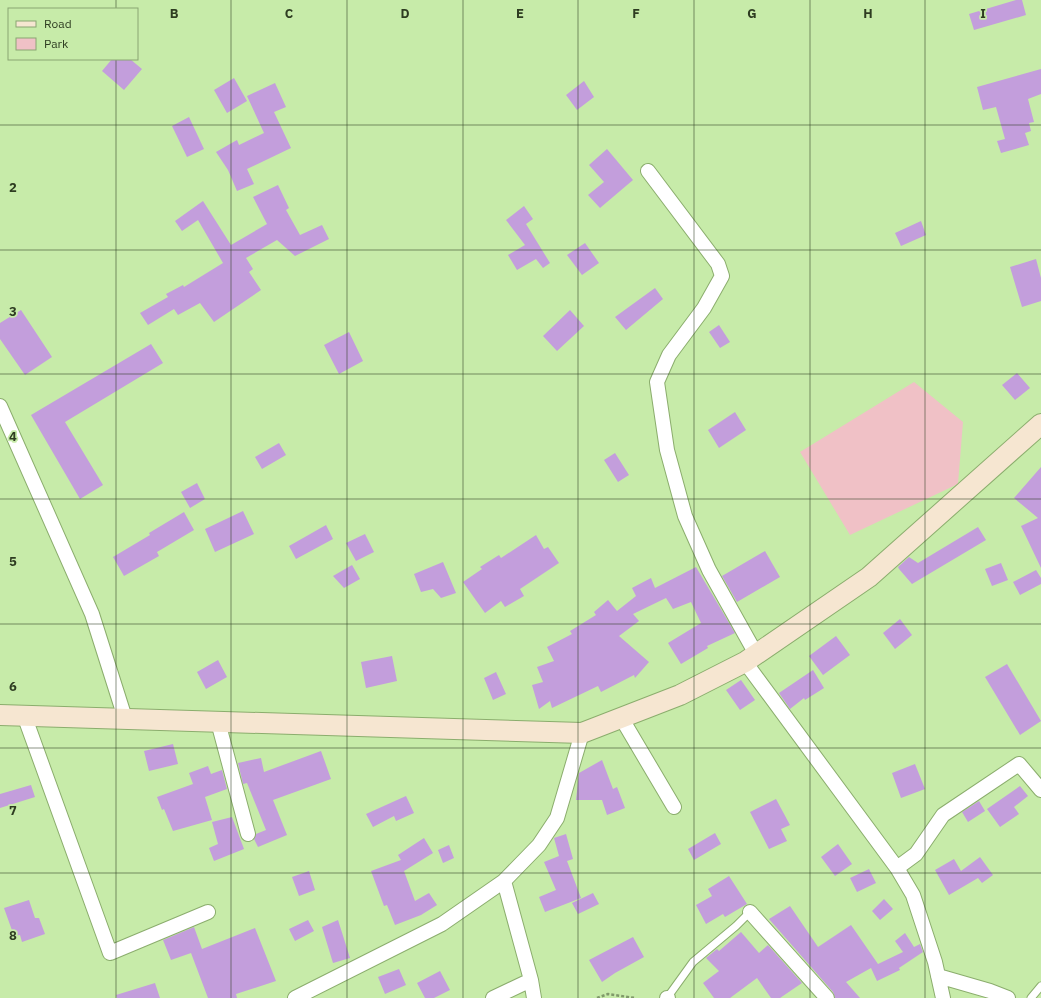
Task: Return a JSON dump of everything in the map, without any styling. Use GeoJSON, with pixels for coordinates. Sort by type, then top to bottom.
{"type":"FeatureCollection","features":[{"type":"Feature","properties":{"kind":"street"},"geometry":{"type":"LineString","coordinates":[[648,171],[718,264],[722,276],[704,308],[669,355],[657,382],[667,450],[684,516],[750,658],[897,868],[912,895],[935,962],[942,998]]}},
{"type":"Feature","properties":{"kind":"street"},"geometry":{"type":"LineString","coordinates":[[0,406],[92,614],[125,718]]}},
{"type":"Feature","properties":{"kind":"street"},"geometry":{"type":"LineString","coordinates":[[0,714],[582,733],[622,719],[680,695],[750,658],[869,577],[1041,424]]}},
{"type":"Feature","properties":{"kind":"street"},"geometry":{"type":"LineString","coordinates":[[24,715],[110,953],[208,912]]}},
{"type":"Feature","properties":{"kind":"street"},"geometry":{"type":"LineString","coordinates":[[622,719],[674,807]]}},
{"type":"Feature","properties":{"kind":"street"},"geometry":{"type":"LineString","coordinates":[[218,722],[248,834]]}},
{"type":"Feature","properties":{"kind":"street"},"geometry":{"type":"LineString","coordinates":[[296,998],[442,924],[504,881],[539,845],[557,818],[582,733]]}},
{"type":"Feature","properties":{"kind":"street"},"geometry":{"type":"LineString","coordinates":[[897,868],[916,854],[943,815],[1019,764],[1041,790]]}},
{"type":"Feature","properties":{"kind":"street"},"geometry":{"type":"LineString","coordinates":[[504,881],[531,980],[534,998]]}},
{"type":"Feature","properties":{"kind":"street"},"geometry":{"type":"LineString","coordinates":[[750,912],[827,998]]}},
{"type":"Feature","properties":{"kind":"street"},"geometry":{"type":"LineString","coordinates":[[938,976],[990,991],[1008,998]]}},
{"type":"Feature","properties":{"kind":"street"},"geometry":{"type":"LineString","coordinates":[[493,998],[531,980]]}},
{"type":"Feature","properties":{"kind":"lane"},"geometry":{"type":"LineString","coordinates":[[668,998],[693,962],[736,926],[750,912]]}},
{"type":"Feature","properties":{"kind":"lane"},"geometry":{"type":"LineString","coordinates":[[1031,998],[1041,986]]}},
{"type":"Feature","properties":{"kind":"path"},"geometry":{"type":"LineString","coordinates":[[597,998],[608,994],[635,998]]}},
{"type":"Feature","properties":{"kind":"green space"},"geometry":{"type":"Polygon","coordinates":[[[914,382],[963,422],[958,484],[850,535],[800,452],[914,382]]]}},
{"type":"Feature","properties":{"kind":"building"},"geometry":{"type":"Polygon","coordinates":[[[1016,0],[1022,0],[1026,15],[974,30],[969,14],[1016,0]]]}},
{"type":"Feature","properties":{"kind":"building"},"geometry":{"type":"Polygon","coordinates":[[[111,60],[131,60],[142,69],[124,90],[102,71],[111,60]]]}},
{"type":"Feature","properties":{"kind":"building"},"geometry":{"type":"Polygon","coordinates":[[[1041,69],[1041,94],[1028,99],[1034,122],[1029,123],[1031,131],[1025,133],[1029,145],[1001,153],[997,141],[1005,139],[996,107],[983,110],[977,87],[1041,69]]]}},
{"type":"Feature","properties":{"kind":"building"},"geometry":{"type":"Polygon","coordinates":[[[234,78],[247,101],[227,113],[214,90],[234,78]]]}},
{"type":"Feature","properties":{"kind":"building"},"geometry":{"type":"Polygon","coordinates":[[[584,81],[594,97],[577,110],[566,95],[584,81]]]}},
{"type":"Feature","properties":{"kind":"building"},"geometry":{"type":"Polygon","coordinates":[[[275,83],[286,107],[274,112],[291,148],[247,169],[254,184],[237,191],[228,170],[216,152],[237,140],[239,145],[264,133],[247,96],[275,83]]]}},
{"type":"Feature","properties":{"kind":"building"},"geometry":{"type":"Polygon","coordinates":[[[189,117],[204,149],[187,157],[172,126],[189,117]]]}},
{"type":"Feature","properties":{"kind":"building"},"geometry":{"type":"Polygon","coordinates":[[[607,149],[633,180],[600,208],[588,195],[604,182],[589,165],[607,149]]]}},
{"type":"Feature","properties":{"kind":"building"},"geometry":{"type":"Polygon","coordinates":[[[278,185],[289,208],[286,210],[300,235],[322,225],[329,239],[295,256],[277,240],[246,258],[253,269],[249,272],[261,290],[214,322],[200,303],[178,315],[174,309],[148,325],[140,313],[168,297],[166,294],[183,285],[184,287],[223,263],[198,220],[182,231],[175,221],[203,201],[231,245],[267,224],[253,197],[278,185]]]}},
{"type":"Feature","properties":{"kind":"building"},"geometry":{"type":"Polygon","coordinates":[[[524,206],[533,219],[526,224],[550,263],[543,268],[536,259],[517,270],[508,255],[525,245],[506,220],[524,206]]]}},
{"type":"Feature","properties":{"kind":"building"},"geometry":{"type":"Polygon","coordinates":[[[921,221],[926,235],[901,246],[895,233],[921,221]]]}},
{"type":"Feature","properties":{"kind":"building"},"geometry":{"type":"Polygon","coordinates":[[[585,243],[599,263],[582,275],[567,255],[585,243]]]}},
{"type":"Feature","properties":{"kind":"building"},"geometry":{"type":"Polygon","coordinates":[[[1036,259],[1041,278],[1041,301],[1022,307],[1010,267],[1036,259]]]}},
{"type":"Feature","properties":{"kind":"building"},"geometry":{"type":"Polygon","coordinates":[[[655,288],[663,299],[626,330],[615,317],[655,288]]]}},
{"type":"Feature","properties":{"kind":"building"},"geometry":{"type":"Polygon","coordinates":[[[21,310],[52,357],[25,375],[0,339],[0,323],[21,310]]]}},
{"type":"Feature","properties":{"kind":"building"},"geometry":{"type":"Polygon","coordinates":[[[570,310],[584,326],[557,351],[543,336],[570,310]]]}},
{"type":"Feature","properties":{"kind":"building"},"geometry":{"type":"Polygon","coordinates":[[[719,325],[730,342],[720,348],[709,332],[719,325]]]}},
{"type":"Feature","properties":{"kind":"building"},"geometry":{"type":"Polygon","coordinates":[[[349,332],[363,361],[339,374],[324,345],[349,332]]]}},
{"type":"Feature","properties":{"kind":"building"},"geometry":{"type":"Polygon","coordinates":[[[151,344],[163,363],[65,422],[103,485],[80,499],[31,415],[151,344]]]}},
{"type":"Feature","properties":{"kind":"building"},"geometry":{"type":"Polygon","coordinates":[[[1017,373],[1030,388],[1015,400],[1002,385],[1017,373]]]}},
{"type":"Feature","properties":{"kind":"building"},"geometry":{"type":"Polygon","coordinates":[[[735,412],[746,430],[719,448],[708,430],[735,412]]]}},
{"type":"Feature","properties":{"kind":"building"},"geometry":{"type":"Polygon","coordinates":[[[279,443],[286,455],[262,469],[255,457],[279,443]]]}},
{"type":"Feature","properties":{"kind":"building"},"geometry":{"type":"Polygon","coordinates":[[[615,453],[629,475],[618,482],[604,460],[615,453]]]}},
{"type":"Feature","properties":{"kind":"building"},"geometry":{"type":"Polygon","coordinates":[[[1041,467],[1041,568],[1021,526],[1038,518],[1014,498],[1041,467]]]}},
{"type":"Feature","properties":{"kind":"building"},"geometry":{"type":"Polygon","coordinates":[[[197,483],[205,499],[190,508],[181,492],[197,483]]]}},
{"type":"Feature","properties":{"kind":"building"},"geometry":{"type":"Polygon","coordinates":[[[243,511],[254,534],[215,552],[205,529],[243,511]]]}},
{"type":"Feature","properties":{"kind":"building"},"geometry":{"type":"Polygon","coordinates":[[[184,512],[194,530],[157,552],[159,556],[124,576],[113,557],[150,535],[149,533],[184,512]]]}},
{"type":"Feature","properties":{"kind":"building"},"geometry":{"type":"Polygon","coordinates":[[[326,525],[333,539],[296,559],[289,546],[326,525]]]}},
{"type":"Feature","properties":{"kind":"building"},"geometry":{"type":"Polygon","coordinates":[[[978,527],[986,540],[912,584],[899,569],[898,567],[909,557],[918,563],[978,527]]]}},
{"type":"Feature","properties":{"kind":"building"},"geometry":{"type":"Polygon","coordinates":[[[365,534],[374,552],[356,561],[346,543],[365,534]]]}},
{"type":"Feature","properties":{"kind":"building"},"geometry":{"type":"Polygon","coordinates":[[[536,535],[544,549],[548,547],[559,563],[520,589],[524,596],[505,607],[501,601],[485,613],[463,582],[482,569],[480,567],[499,555],[501,558],[536,535]]]}},
{"type":"Feature","properties":{"kind":"building"},"geometry":{"type":"Polygon","coordinates":[[[765,551],[780,577],[737,602],[722,576],[765,551]]]}},
{"type":"Feature","properties":{"kind":"building"},"geometry":{"type":"Polygon","coordinates":[[[443,562],[456,593],[441,598],[433,589],[421,592],[414,574],[443,562]]]}},
{"type":"Feature","properties":{"kind":"building"},"geometry":{"type":"Polygon","coordinates":[[[1001,563],[1008,580],[992,586],[985,569],[1001,563]]]}},
{"type":"Feature","properties":{"kind":"building"},"geometry":{"type":"Polygon","coordinates":[[[352,565],[360,579],[344,588],[333,576],[352,565]]]}},
{"type":"Feature","properties":{"kind":"building"},"geometry":{"type":"Polygon","coordinates":[[[696,567],[735,633],[707,646],[708,648],[681,664],[668,643],[701,623],[691,602],[673,609],[666,598],[633,614],[639,621],[619,636],[649,662],[635,678],[634,675],[601,692],[598,686],[552,708],[550,701],[539,709],[532,685],[543,682],[537,667],[554,661],[547,647],[572,634],[570,631],[596,615],[594,612],[608,600],[617,611],[636,596],[632,588],[651,578],[655,588],[696,567]]]}},
{"type":"Feature","properties":{"kind":"building"},"geometry":{"type":"Polygon","coordinates":[[[1036,570],[1041,578],[1041,584],[1020,595],[1013,582],[1036,570]]]}},
{"type":"Feature","properties":{"kind":"building"},"geometry":{"type":"Polygon","coordinates":[[[900,619],[912,635],[895,649],[883,633],[900,619]]]}},
{"type":"Feature","properties":{"kind":"building"},"geometry":{"type":"Polygon","coordinates":[[[836,636],[850,655],[823,675],[809,656],[836,636]]]}},
{"type":"Feature","properties":{"kind":"building"},"geometry":{"type":"Polygon","coordinates":[[[392,656],[397,681],[366,688],[361,662],[392,656]]]}},
{"type":"Feature","properties":{"kind":"building"},"geometry":{"type":"Polygon","coordinates":[[[218,660],[227,677],[206,689],[197,672],[218,660]]]}},
{"type":"Feature","properties":{"kind":"building"},"geometry":{"type":"Polygon","coordinates":[[[1007,664],[1041,721],[1020,735],[985,677],[1007,664]]]}},
{"type":"Feature","properties":{"kind":"building"},"geometry":{"type":"Polygon","coordinates":[[[813,670],[824,688],[805,700],[804,698],[790,709],[779,693],[813,670]]]}},
{"type":"Feature","properties":{"kind":"building"},"geometry":{"type":"Polygon","coordinates":[[[496,672],[506,694],[493,700],[484,678],[496,672]]]}},
{"type":"Feature","properties":{"kind":"building"},"geometry":{"type":"Polygon","coordinates":[[[741,680],[755,700],[740,710],[726,690],[741,680]]]}},
{"type":"Feature","properties":{"kind":"building"},"geometry":{"type":"Polygon","coordinates":[[[173,744],[178,764],[149,771],[144,751],[173,744]]]}},
{"type":"Feature","properties":{"kind":"building"},"geometry":{"type":"Polygon","coordinates":[[[321,751],[331,779],[273,800],[287,835],[258,847],[254,839],[256,834],[266,830],[247,783],[243,784],[238,763],[261,758],[264,772],[321,751]]]}},
{"type":"Feature","properties":{"kind":"building"},"geometry":{"type":"Polygon","coordinates":[[[602,760],[613,789],[617,787],[625,808],[607,815],[602,800],[576,800],[579,773],[602,760]]]}},
{"type":"Feature","properties":{"kind":"building"},"geometry":{"type":"Polygon","coordinates":[[[915,764],[925,789],[901,798],[892,773],[915,764]]]}},
{"type":"Feature","properties":{"kind":"building"},"geometry":{"type":"Polygon","coordinates":[[[208,766],[211,774],[222,770],[227,789],[205,797],[212,820],[173,831],[164,809],[162,810],[157,797],[193,784],[189,773],[208,766]]]}},
{"type":"Feature","properties":{"kind":"building"},"geometry":{"type":"Polygon","coordinates":[[[31,785],[35,797],[0,808],[0,794],[31,785]]]}},
{"type":"Feature","properties":{"kind":"building"},"geometry":{"type":"Polygon","coordinates":[[[1020,786],[1028,796],[1014,807],[1019,814],[1000,827],[987,809],[1020,786]]]}},
{"type":"Feature","properties":{"kind":"building"},"geometry":{"type":"Polygon","coordinates":[[[406,796],[414,813],[396,821],[394,816],[373,827],[366,814],[406,796]]]}},
{"type":"Feature","properties":{"kind":"building"},"geometry":{"type":"Polygon","coordinates":[[[776,799],[790,825],[781,829],[787,841],[769,849],[750,812],[776,799]]]}},
{"type":"Feature","properties":{"kind":"building"},"geometry":{"type":"Polygon","coordinates":[[[979,801],[985,811],[968,822],[962,812],[979,801]]]}},
{"type":"Feature","properties":{"kind":"building"},"geometry":{"type":"Polygon","coordinates":[[[232,817],[244,849],[214,861],[209,848],[218,844],[212,822],[232,817]]]}},
{"type":"Feature","properties":{"kind":"building"},"geometry":{"type":"Polygon","coordinates":[[[715,833],[721,844],[694,860],[688,849],[715,833]]]}},
{"type":"Feature","properties":{"kind":"building"},"geometry":{"type":"Polygon","coordinates":[[[566,834],[573,859],[567,861],[581,898],[545,912],[539,897],[556,890],[544,862],[559,856],[554,838],[566,834]]]}},
{"type":"Feature","properties":{"kind":"building"},"geometry":{"type":"Polygon","coordinates":[[[424,838],[433,853],[404,871],[415,901],[429,893],[437,905],[421,915],[395,925],[387,905],[384,906],[371,871],[401,860],[398,855],[424,838]]]}},
{"type":"Feature","properties":{"kind":"building"},"geometry":{"type":"Polygon","coordinates":[[[838,844],[852,864],[835,876],[821,857],[838,844]]]}},
{"type":"Feature","properties":{"kind":"building"},"geometry":{"type":"Polygon","coordinates":[[[449,845],[454,858],[443,863],[438,850],[449,845]]]}},
{"type":"Feature","properties":{"kind":"building"},"geometry":{"type":"Polygon","coordinates":[[[980,857],[993,875],[982,883],[978,878],[949,895],[935,870],[954,859],[961,871],[980,857]]]}},
{"type":"Feature","properties":{"kind":"building"},"geometry":{"type":"Polygon","coordinates":[[[869,869],[876,883],[857,892],[850,878],[869,869]]]}},
{"type":"Feature","properties":{"kind":"building"},"geometry":{"type":"Polygon","coordinates":[[[309,871],[315,890],[299,896],[292,877],[309,871]]]}},
{"type":"Feature","properties":{"kind":"building"},"geometry":{"type":"Polygon","coordinates":[[[729,876],[747,904],[725,917],[723,914],[706,924],[696,905],[712,896],[708,889],[729,876]]]}},
{"type":"Feature","properties":{"kind":"building"},"geometry":{"type":"Polygon","coordinates":[[[593,893],[599,904],[578,914],[572,903],[593,893]]]}},
{"type":"Feature","properties":{"kind":"building"},"geometry":{"type":"Polygon","coordinates":[[[884,899],[893,909],[880,920],[872,911],[884,899]]]}},
{"type":"Feature","properties":{"kind":"building"},"geometry":{"type":"Polygon","coordinates":[[[29,900],[35,918],[39,918],[45,934],[22,942],[20,935],[14,936],[4,908],[29,900]]]}},
{"type":"Feature","properties":{"kind":"building"},"geometry":{"type":"Polygon","coordinates":[[[790,906],[818,947],[851,925],[878,964],[903,952],[895,941],[905,933],[914,947],[920,944],[923,952],[899,968],[900,970],[877,981],[871,968],[846,982],[860,998],[835,998],[833,992],[769,919],[790,906]]]}},
{"type":"Feature","properties":{"kind":"building"},"geometry":{"type":"Polygon","coordinates":[[[308,920],[314,931],[295,941],[289,929],[308,920]]]}},
{"type":"Feature","properties":{"kind":"building"},"geometry":{"type":"Polygon","coordinates":[[[338,920],[350,958],[333,963],[322,927],[338,920]]]}},
{"type":"Feature","properties":{"kind":"building"},"geometry":{"type":"Polygon","coordinates":[[[194,927],[202,949],[255,928],[276,981],[236,994],[237,998],[208,998],[191,953],[171,960],[163,940],[194,927]]]}},
{"type":"Feature","properties":{"kind":"building"},"geometry":{"type":"Polygon","coordinates":[[[741,932],[759,953],[768,945],[802,983],[780,998],[771,998],[757,978],[730,998],[714,998],[703,983],[719,971],[706,958],[717,949],[719,951],[741,932]]]}},
{"type":"Feature","properties":{"kind":"building"},"geometry":{"type":"Polygon","coordinates":[[[633,937],[644,957],[602,982],[589,960],[633,937]]]}},
{"type":"Feature","properties":{"kind":"building"},"geometry":{"type":"Polygon","coordinates":[[[399,969],[406,985],[385,994],[378,977],[399,969]]]}},
{"type":"Feature","properties":{"kind":"building"},"geometry":{"type":"Polygon","coordinates":[[[440,971],[450,990],[434,998],[425,998],[417,983],[440,971]]]}},
{"type":"Feature","properties":{"kind":"building"},"geometry":{"type":"Polygon","coordinates":[[[155,983],[160,998],[117,998],[116,995],[155,983]]]}}]}
